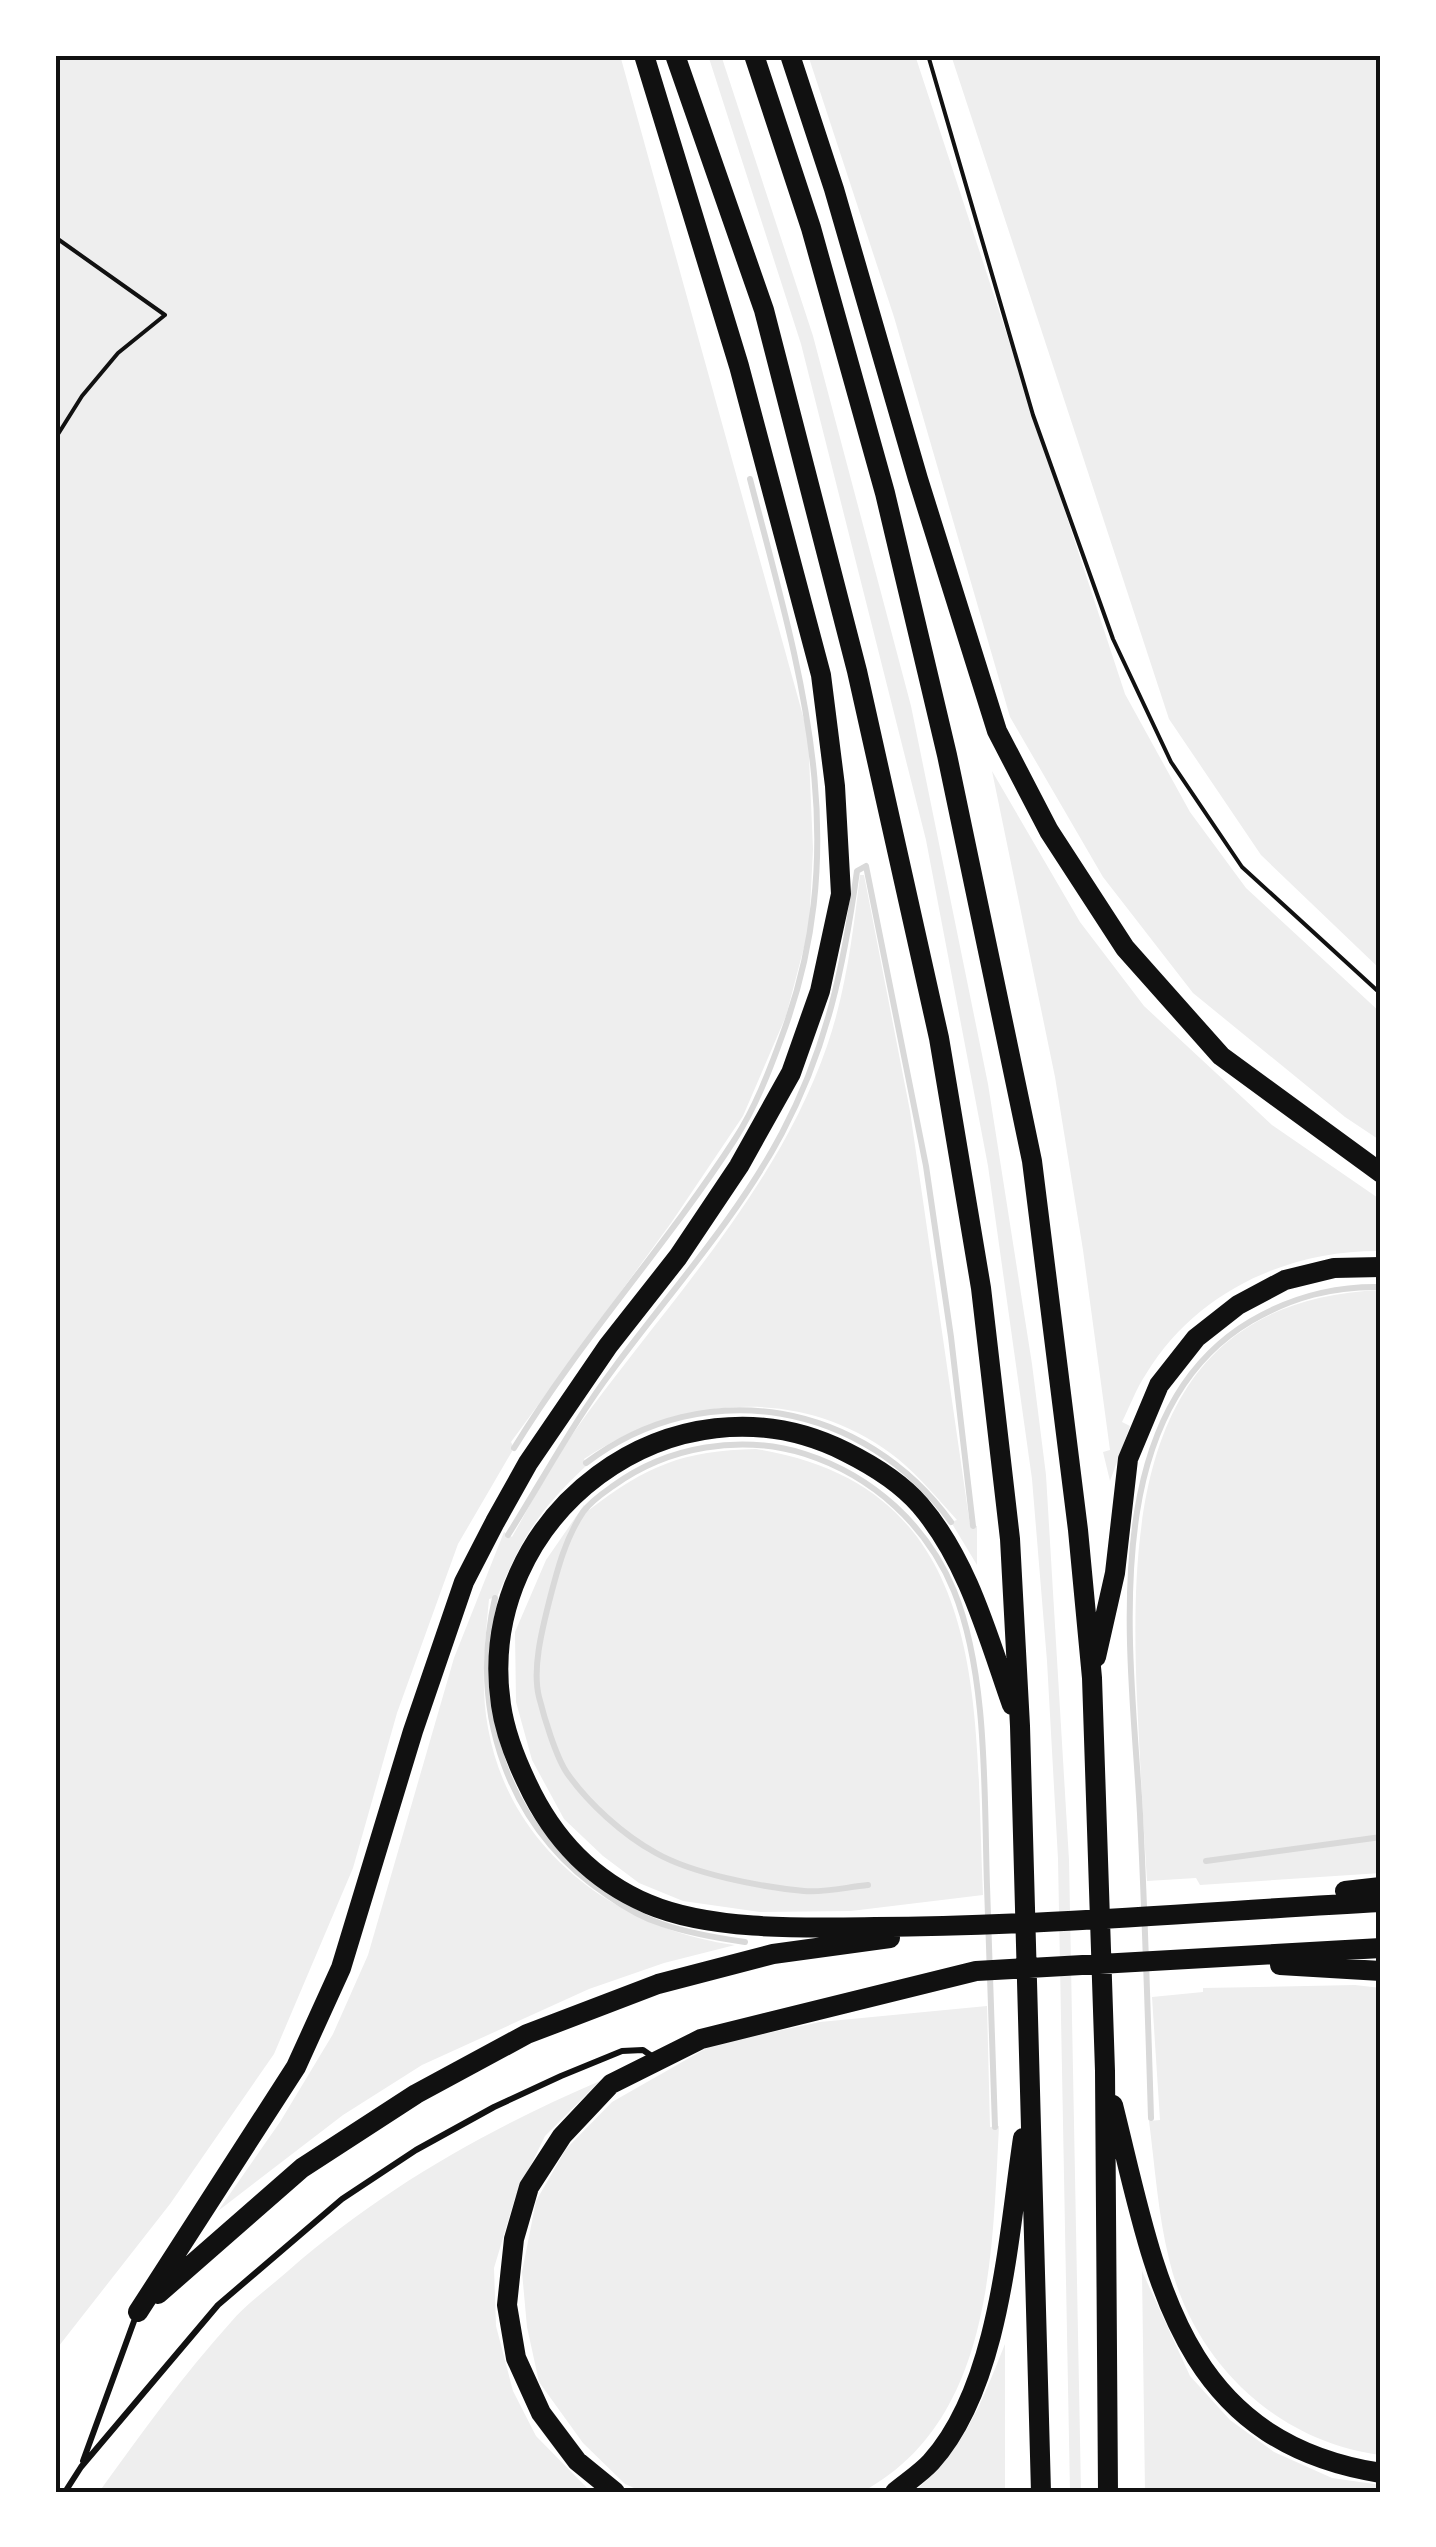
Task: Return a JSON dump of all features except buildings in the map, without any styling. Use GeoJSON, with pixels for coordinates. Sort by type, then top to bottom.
{"type":"FeatureCollection","features":[{"type":"Feature","properties":{"kind":"highway"},"geometry":{"type":"LineString","coordinates":[[138,2312],[296,2067],[341,1968],[412,1731],[464,1582],[528,1463],[739,1166],[791,1073],[820,991],[841,894],[836,786],[822,675],[740,366],[644,55]]}},
{"type":"Feature","properties":{"kind":"highway"},"geometry":{"type":"LineString","coordinates":[[675,55],[764,310],[857,672],[938,1038],[981,1288],[1010,1539],[1020,1726],[1041,2492]]}},
{"type":"Feature","properties":{"kind":"highway"},"geometry":{"type":"LineString","coordinates":[[754,55],[812,228],[885,493],[947,755],[1032,1161],[1092,1678],[1105,2071],[1108,2492]]}},
{"type":"Feature","properties":{"kind":"highway"},"geometry":{"type":"LineString","coordinates":[[790,55],[997,731],[1048,831],[1125,948],[1221,1056],[1381,1173]]}},
{"type":"Feature","properties":{"kind":"highway"},"geometry":{"type":"LineString","coordinates":[[1092,1678],[1115,1573],[1128,1459],[1159,1384],[1196,1338],[1238,1305],[1285,1280],[1334,1268],[1381,1267]]}},
{"type":"Feature","properties":{"kind":"highway"},"geometry":{"type":"LineString","coordinates":[[1020,1726],[958,1560],[919,1504],[870,1464],[818,1438],[762,1426],[696,1430],[633,1451],[577,1491],[539,1536],[504,1624],[501,1704],[512,1750],[537,1805],[556,1835],[582,1862],[609,1883],[648,1904],[686,1916],[792,1928],[974,1926],[1381,1902]]}},
{"type":"Feature","properties":{"kind":"highway"},"geometry":{"type":"LineString","coordinates":[[1165,1914],[1381,1888]]}},
{"type":"Feature","properties":{"kind":"highway"},"geometry":{"type":"LineString","coordinates":[[138,2312],[302,2168],[416,2094],[527,2034],[658,1984],[773,1954],[974,1926]]}},
{"type":"Feature","properties":{"kind":"highway"},"geometry":{"type":"LineString","coordinates":[[616,2492],[578,2460],[541,2413],[516,2358],[508,2305],[514,2239],[529,2187],[562,2136],[611,2084],[701,2039],[976,1971],[1381,1948]]}},
{"type":"Feature","properties":{"kind":"highway"},"geometry":{"type":"LineString","coordinates":[[1168,1960],[1381,1972]]}},
{"type":"Feature","properties":{"kind":"highway"},"geometry":{"type":"LineString","coordinates":[[1105,2071],[1150,2252],[1169,2309],[1194,2360],[1232,2402],[1301,2452],[1381,2473]]}},
{"type":"Feature","properties":{"kind":"highway"},"geometry":{"type":"LineString","coordinates":[[895,2492],[930,2463],[961,2420],[984,2366],[1006,2257],[1030,2086]]}},
{"type":"Feature","properties":{"kind":"lane"},"geometry":{"type":"LineString","coordinates":[[65,2492],[81,2467],[218,2305],[342,2199],[416,2150],[561,2076],[622,2052],[643,2050],[658,2060]]}},
{"type":"Feature","properties":{"kind":"lane"},"geometry":{"type":"LineString","coordinates":[[81,2467],[138,2312]]}},
{"type":"Feature","properties":{"kind":"path"},"geometry":{"type":"LineString","coordinates":[[928,55],[1033,414],[1114,639],[1172,762],[1242,867],[1381,994]]}},
{"type":"Feature","properties":{"kind":"path"},"geometry":{"type":"LineString","coordinates":[[55,237],[165,315],[118,352],[82,396],[55,439]]}},
{"type":"Feature","properties":{"kind":"shaded area"},"geometry":{"type":"Polygon","coordinates":[[[55,55],[620,55],[808,734],[813,849],[809,928],[786,1016],[743,1116],[671,1223],[511,1442],[514,1448],[458,1544],[397,1713],[353,1868],[274,2054],[170,2204],[55,2351],[55,55]]]}},
{"type":"Feature","properties":{"kind":"shaded area"},"geometry":{"type":"Polygon","coordinates":[[[708,55],[721,55],[813,336],[911,706],[988,1084],[1032,1364],[1046,1475],[1069,1860],[1081,2492],[1070,2492],[1058,1859],[1047,1661],[1032,1479],[988,1166],[926,840],[801,344],[708,55]]]}},
{"type":"Feature","properties":{"kind":"shaded area"},"geometry":{"type":"Polygon","coordinates":[[[808,55],[915,55],[1125,694],[1190,812],[1246,888],[1381,1013],[1381,1141],[1345,1117],[1193,993],[1103,877],[1010,717],[894,317],[808,55]]]}},
{"type":"Feature","properties":{"kind":"shaded area"},"geometry":{"type":"Polygon","coordinates":[[[951,55],[1381,55],[1381,970],[1261,855],[1169,719],[951,55]]]}},
{"type":"Feature","properties":{"kind":"shaded area"},"geometry":{"type":"Polygon","coordinates":[[[992,771],[1080,922],[1144,1006],[1272,1125],[1381,1200],[1381,1251],[1312,1258],[1279,1268],[1247,1281],[1191,1320],[1167,1345],[1136,1392],[1122,1422],[1130,1426],[1110,1481],[1103,1452],[1110,1450],[1083,1250],[1055,1077],[992,771]]]}},
{"type":"Feature","properties":{"kind":"shaded area"},"geometry":{"type":"Polygon","coordinates":[[[860,875],[864,875],[910,1111],[970,1525],[977,1526],[977,1565],[951,1522],[957,1520],[914,1473],[862,1435],[823,1418],[783,1409],[701,1411],[660,1421],[584,1459],[587,1465],[544,1511],[515,1557],[497,1597],[489,1599],[484,1696],[500,1772],[519,1812],[576,1877],[611,1902],[650,1922],[735,1945],[664,1963],[589,1989],[422,2065],[343,2115],[218,2211],[280,2122],[333,2034],[368,1955],[454,1658],[504,1532],[512,1537],[574,1432],[748,1200],[805,1100],[839,1004],[860,875]]]}},
{"type":"Feature","properties":{"kind":"shaded area"},"geometry":{"type":"Polygon","coordinates":[[[1381,1290],[1381,1873],[1200,1885],[1196,1878],[1147,1881],[1135,1628],[1138,1557],[1148,1489],[1166,1427],[1197,1374],[1241,1332],[1302,1303],[1381,1290]]]}},
{"type":"Feature","properties":{"kind":"shaded area"},"geometry":{"type":"Polygon","coordinates":[[[756,1449],[834,1471],[891,1508],[930,1557],[956,1616],[970,1681],[983,1895],[851,1911],[760,1912],[683,1901],[639,1883],[603,1856],[564,1819],[532,1760],[516,1702],[515,1632],[546,1560],[584,1505],[589,1510],[667,1463],[707,1453],[756,1449]]]}},
{"type":"Feature","properties":{"kind":"shaded area"},"geometry":{"type":"Polygon","coordinates":[[[1203,1988],[1381,1988],[1381,2455],[1343,2447],[1274,2414],[1219,2362],[1197,2331],[1169,2259],[1149,2121],[1160,2120],[1152,1997],[1203,1992],[1203,1988]]]}},
{"type":"Feature","properties":{"kind":"shaded area"},"geometry":{"type":"Polygon","coordinates":[[[987,2006],[990,2127],[999,2126],[987,2280],[977,2331],[961,2379],[938,2423],[905,2461],[862,2492],[643,2492],[625,2484],[583,2443],[539,2382],[527,2327],[522,2272],[536,2201],[566,2149],[612,2102],[712,2045],[820,2022],[987,2006]]]}},
{"type":"Feature","properties":{"kind":"shaded area"},"geometry":{"type":"Polygon","coordinates":[[[600,2081],[545,2136],[515,2198],[494,2268],[496,2326],[513,2391],[536,2436],[591,2492],[99,2492],[179,2384],[231,2322],[324,2241],[398,2188],[476,2141],[600,2081]]]}},
{"type":"Feature","properties":{"kind":"shaded area"},"geometry":{"type":"Polygon","coordinates":[[[1142,2271],[1190,2376],[1230,2420],[1274,2452],[1332,2478],[1381,2485],[1381,2492],[1145,2492],[1142,2271]]]}},
{"type":"Feature","properties":{"kind":"shaded area"},"geometry":{"type":"Polygon","coordinates":[[[1005,2344],[1005,2492],[914,2492],[959,2441],[979,2406],[1005,2344]]]}},
{"type":"Feature","properties":{"kind":"waterway"},"geometry":{"type":"LineString","coordinates":[[514,1448],[742,1127],[777,1049],[804,964],[815,893],[817,825],[812,756],[786,620],[750,479]]}},
{"type":"Feature","properties":{"kind":"waterway"},"geometry":{"type":"LineString","coordinates":[[508,1535],[599,1388],[724,1224],[782,1133],[822,1038],[846,940],[857,871],[866,866],[926,1166],[973,1526]]}},
{"type":"Feature","properties":{"kind":"waterway"},"geometry":{"type":"LineString","coordinates":[[1151,2118],[1130,1615],[1133,1545],[1144,1477],[1165,1416],[1200,1363],[1251,1321],[1313,1295],[1381,1287]]}},
{"type":"Feature","properties":{"kind":"waterway"},"geometry":{"type":"LineString","coordinates":[[586,1463],[633,1435],[682,1417],[732,1410],[781,1414],[829,1427],[875,1450],[916,1482],[951,1522]]}},
{"type":"Feature","properties":{"kind":"waterway"},"geometry":{"type":"LineString","coordinates":[[868,1885],[819,1891],[787,1889],[728,1878],[671,1860],[644,1846],[607,1818],[563,1766],[537,1686],[546,1613],[562,1556],[583,1512],[601,1494],[634,1472],[681,1453],[731,1445],[781,1448],[805,1454],[853,1475],[895,1506],[913,1524],[943,1567],[965,1624],[979,1698],[995,2127]]}},
{"type":"Feature","properties":{"kind":"waterway"},"geometry":{"type":"LineString","coordinates":[[495,1598],[488,1641],[493,1725],[504,1765],[521,1802],[544,1837],[573,1868],[634,1912],[682,1930],[745,1942]]}},
{"type":"Feature","properties":{"kind":"waterway"},"geometry":{"type":"LineString","coordinates":[[1206,1861],[1381,1837]]}}]}
